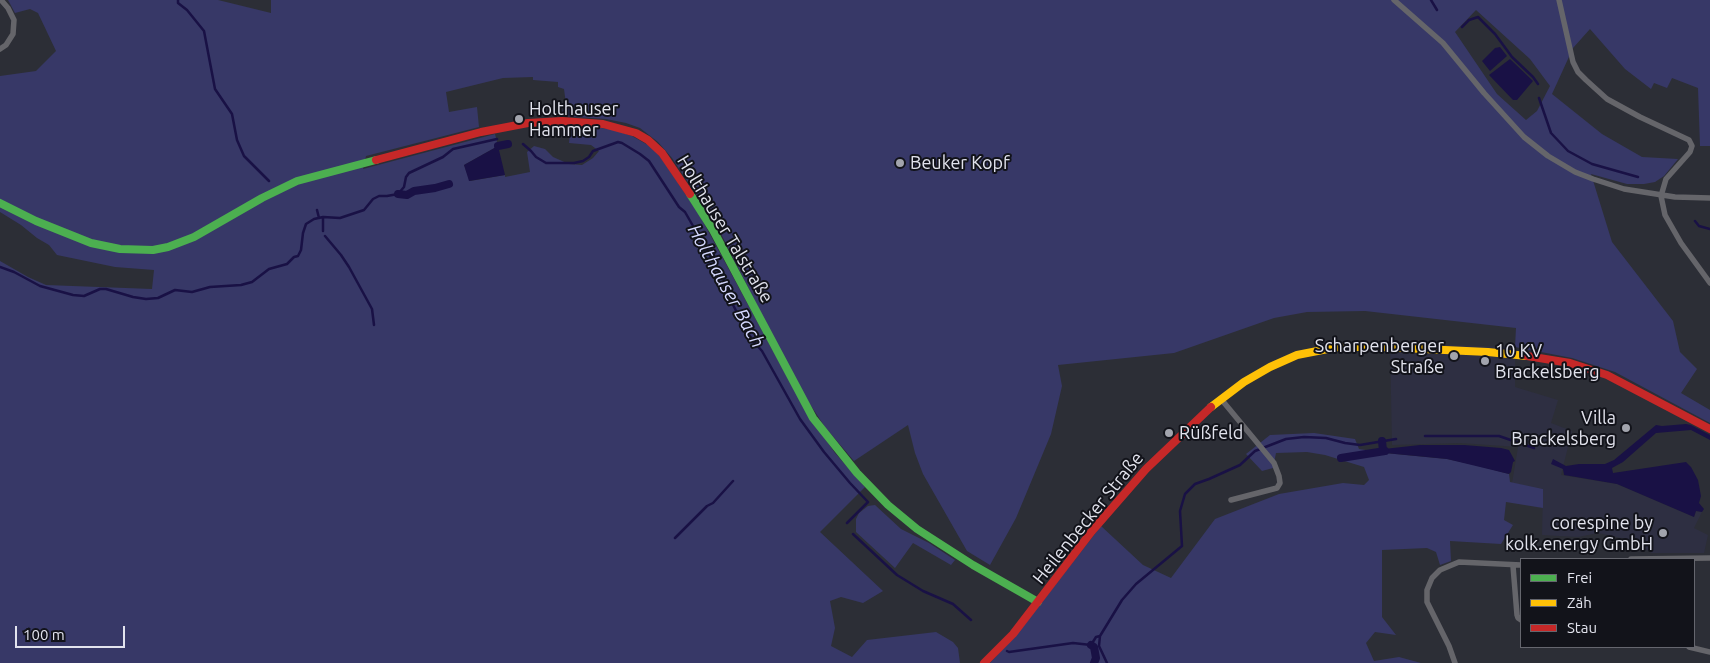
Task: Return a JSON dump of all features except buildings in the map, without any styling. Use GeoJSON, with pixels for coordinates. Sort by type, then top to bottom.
{"type":"FeatureCollection","features":[{"type":"Feature","properties":{"kind":"street"},"geometry":{"type":"LineString","coordinates":[[0,49],[6,45],[13,34],[14,20],[2,0]]}},
{"type":"Feature","properties":{"kind":"street"},"geometry":{"type":"LineString","coordinates":[[1394,0],[1443,43],[1484,93],[1524,137],[1548,156],[1575,172],[1624,189],[1661,196],[1710,198]]}},
{"type":"Feature","properties":{"kind":"street"},"geometry":{"type":"LineString","coordinates":[[1559,0],[1573,62],[1578,72],[1607,99],[1689,140],[1692,146],[1690,152],[1666,179],[1661,196],[1665,215],[1681,243],[1710,283]]}},
{"type":"Feature","properties":{"kind":"street","name":"Holthauser Talstraße"},"geometry":{"type":"LineString","coordinates":[[0,203],[36,221],[90,243],[120,249],[153,250],[194,238],[262,198],[297,181],[482,132],[528,123],[562,121],[603,124],[636,133],[648,140],[662,153],[698,206],[813,418],[857,473],[888,505],[917,529],[1038,602]]}},
{"type":"Feature","properties":{"kind":"street","name":"Heilenbecker Straße"},"geometry":{"type":"LineString","coordinates":[[984,663],[1013,634],[1092,531],[1146,469],[1186,429],[1221,398],[1244,382],[1270,366],[1296,355],[1310,351],[1353,346],[1462,350],[1523,355],[1570,363],[1607,375],[1710,428]]}},
{"type":"Feature","properties":{"kind":"street"},"geometry":{"type":"LineString","coordinates":[[1221,398],[1274,463],[1280,483],[1277,488],[1231,500]]}},
{"type":"Feature","properties":{"kind":"street"},"geometry":{"type":"LineString","coordinates":[[1695,558],[1710,558]]}},
{"type":"Feature","properties":{"kind":"street"},"geometry":{"type":"LineString","coordinates":[[1455,663],[1449,646],[1427,602],[1427,590],[1432,578],[1440,570],[1459,562],[1520,565]]}},
{"type":"Feature","properties":{"kind":"street"},"geometry":{"type":"LineString","coordinates":[[1513,566],[1517,615],[1520,619]]}},
{"type":"Feature","properties":{"kind":"street"},"geometry":{"type":"LineString","coordinates":[[1692,648],[1710,652]]}},
{"type":"Feature","properties":{"kind":"shaded area"},"geometry":{"type":"Polygon","coordinates":[[[8,0],[218,0],[271,13],[271,0],[1710,0],[1710,146],[1700,146],[1698,88],[1672,78],[1667,88],[1654,83],[1651,89],[1625,69],[1590,29],[1573,48],[1552,94],[1602,134],[1642,157],[1678,159],[1664,176],[1655,182],[1644,184],[1627,184],[1591,174],[1612,242],[1673,321],[1680,352],[1697,369],[1681,393],[1710,410],[1710,423],[1615,372],[1572,358],[1515,347],[1516,328],[1365,311],[1307,312],[1274,318],[1174,353],[1058,365],[1062,386],[1051,434],[1016,518],[990,565],[967,551],[923,474],[915,453],[908,425],[854,461],[825,427],[798,386],[716,224],[672,158],[658,142],[640,128],[626,123],[606,119],[560,116],[566,104],[564,89],[558,87],[558,82],[533,80],[533,77],[503,78],[446,92],[449,112],[477,107],[479,127],[366,156],[363,169],[495,134],[498,146],[464,165],[470,181],[530,172],[527,152],[534,146],[545,149],[553,157],[569,164],[582,165],[593,158],[599,151],[591,145],[569,143],[571,125],[611,129],[632,136],[648,145],[658,154],[700,216],[804,408],[835,453],[865,487],[820,532],[883,591],[863,603],[841,597],[830,601],[835,628],[831,646],[852,657],[867,640],[936,632],[953,642],[958,648],[960,663],[0,663],[0,261],[46,285],[152,289],[154,270],[115,267],[57,255],[49,245],[0,212],[0,76],[36,71],[56,51],[38,13],[30,9],[15,13],[8,0]],[[1476,10],[1455,32],[1497,94],[1526,120],[1537,111],[1550,86],[1530,59],[1476,10]]]}},
{"type":"Feature","properties":{"kind":"shaded area"},"geometry":{"type":"Polygon","coordinates":[[[1500,47],[1507,56],[1490,71],[1482,61],[1495,48],[1500,47]]]}},
{"type":"Feature","properties":{"kind":"shaded area"},"geometry":{"type":"Polygon","coordinates":[[[1510,59],[1533,81],[1517,100],[1513,100],[1489,75],[1510,59]]]}},
{"type":"Feature","properties":{"kind":"shaded area"},"geometry":{"type":"Polygon","coordinates":[[[498,146],[505,175],[469,181],[464,165],[498,146]]]}},
{"type":"Feature","properties":{"kind":"shaded area"},"geometry":{"type":"Polygon","coordinates":[[[1390,343],[1515,347],[1515,387],[1558,400],[1551,423],[1572,431],[1561,475],[1617,484],[1694,517],[1696,511],[1702,512],[1694,528],[1708,535],[1704,553],[1652,553],[1631,540],[1598,533],[1578,537],[1542,535],[1543,489],[1512,483],[1518,447],[1460,443],[1392,445],[1390,343]]]}},
{"type":"Feature","properties":{"kind":"shaded area"},"geometry":{"type":"Polygon","coordinates":[[[1686,424],[1710,435],[1710,440],[1691,430],[1656,433],[1623,462],[1612,468],[1613,473],[1686,462],[1698,480],[1701,496],[1699,503],[1704,509],[1702,512],[1696,511],[1694,517],[1617,484],[1564,475],[1563,469],[1551,464],[1553,459],[1566,466],[1605,464],[1614,460],[1656,425],[1686,424]]]}},
{"type":"Feature","properties":{"kind":"shaded area"},"geometry":{"type":"Polygon","coordinates":[[[1314,433],[1355,439],[1359,449],[1447,459],[1475,465],[1509,474],[1510,482],[1543,489],[1543,508],[1506,502],[1504,520],[1513,525],[1501,544],[1450,541],[1451,561],[1440,565],[1436,552],[1427,548],[1382,550],[1382,617],[1396,635],[1375,632],[1366,643],[1374,661],[1399,657],[1421,663],[990,663],[1021,629],[1101,526],[1143,565],[1171,578],[1215,519],[1279,494],[1343,483],[1364,485],[1369,480],[1364,467],[1325,455],[1307,452],[1276,453],[1273,468],[1262,471],[1246,454],[1270,435],[1314,433]]]}},
{"type":"Feature","properties":{"kind":"shaded area"},"geometry":{"type":"Polygon","coordinates":[[[1420,445],[1464,445],[1501,448],[1509,450],[1515,461],[1509,474],[1447,459],[1385,453],[1384,449],[1420,445]]]}},
{"type":"Feature","properties":{"kind":"shaded area"},"geometry":{"type":"Polygon","coordinates":[[[875,505],[901,529],[929,543],[955,560],[951,565],[913,543],[895,568],[856,532],[856,519],[859,513],[868,506],[875,505]]]}},
{"type":"Feature","properties":{"kind":"waterway"},"geometry":{"type":"LineString","coordinates":[[178,0],[178,3],[187,10],[204,31],[215,89],[232,114],[237,140],[244,156],[269,181]]}},
{"type":"Feature","properties":{"kind":"waterway"},"geometry":{"type":"LineString","coordinates":[[1431,0],[1437,10]]}},
{"type":"Feature","properties":{"kind":"waterway"},"geometry":{"type":"LineString","coordinates":[[1462,27],[1469,20],[1478,17],[1538,84]]}},
{"type":"Feature","properties":{"kind":"waterway"},"geometry":{"type":"LineString","coordinates":[[1539,98],[1551,133],[1568,151],[1592,164],[1638,177]]}},
{"type":"Feature","properties":{"kind":"waterway","name":"Holthauser Bach"},"geometry":{"type":"LineString","coordinates":[[0,267],[40,286],[84,296],[100,289],[106,289],[146,299],[158,298],[175,290],[192,292],[210,287],[241,285],[252,282],[269,269],[287,264],[294,257],[298,256],[306,224],[314,219],[323,217],[340,218],[364,210],[373,199],[379,196],[398,194],[404,187],[409,173],[443,157],[453,149],[497,139]]}},
{"type":"Feature","properties":{"kind":"waterway","name":"Holthauser Bach"},"geometry":{"type":"LineString","coordinates":[[523,144],[536,157],[546,163],[574,163],[583,161],[593,151],[618,142],[649,161],[679,207],[685,212],[724,280],[731,301],[747,332],[762,351],[800,419],[824,452],[868,502],[847,523]]}},
{"type":"Feature","properties":{"kind":"waterway"},"geometry":{"type":"LineString","coordinates":[[498,146],[508,144]]}},
{"type":"Feature","properties":{"kind":"waterway"},"geometry":{"type":"LineString","coordinates":[[398,194],[407,195],[414,191],[449,184]]}},
{"type":"Feature","properties":{"kind":"waterway"},"geometry":{"type":"LineString","coordinates":[[317,210],[319,218]]}},
{"type":"Feature","properties":{"kind":"waterway"},"geometry":{"type":"LineString","coordinates":[[323,217],[323,231]]}},
{"type":"Feature","properties":{"kind":"waterway"},"geometry":{"type":"LineString","coordinates":[[1695,221],[1699,226],[1710,229]]}},
{"type":"Feature","properties":{"kind":"waterway"},"geometry":{"type":"LineString","coordinates":[[325,236],[349,267],[372,309],[374,325]]}},
{"type":"Feature","properties":{"kind":"waterway"},"geometry":{"type":"LineString","coordinates":[[1425,436],[1499,436],[1534,448]]}},
{"type":"Feature","properties":{"kind":"waterway"},"geometry":{"type":"LineString","coordinates":[[1107,663],[1099,646],[1100,636],[1122,600],[1136,584],[1182,546],[1180,511],[1185,494],[1195,484],[1240,465],[1255,451],[1286,439],[1304,437],[1326,438],[1360,445],[1396,439]]}},
{"type":"Feature","properties":{"kind":"waterway"},"geometry":{"type":"LineString","coordinates":[[1382,441],[1383,451]]}},
{"type":"Feature","properties":{"kind":"waterway"},"geometry":{"type":"LineString","coordinates":[[1341,458],[1385,451]]}},
{"type":"Feature","properties":{"kind":"waterway"},"geometry":{"type":"LineString","coordinates":[[675,538],[707,506],[713,503],[733,481]]}},
{"type":"Feature","properties":{"kind":"waterway","name":"Holthauser Bach"},"geometry":{"type":"LineString","coordinates":[[853,534],[897,575],[923,591],[953,604],[971,620]]}},
{"type":"Feature","properties":{"kind":"waterway","name":"Holthauser Bach"},"geometry":{"type":"LineString","coordinates":[[1007,651],[1073,643],[1091,645],[1096,637],[1100,636]]}},
{"type":"Feature","properties":{"kind":"waterway"},"geometry":{"type":"LineString","coordinates":[[1091,645],[1094,647],[1096,658],[1094,663]]}},
{"type":"Feature","properties":{"kind":"traffic: fast"},"geometry":{"type":"LineString","coordinates":[[0,203],[36,221],[91,243],[120,249],[153,250],[168,247],[194,237],[262,198],[297,181],[376,160]]}},
{"type":"Feature","properties":{"kind":"traffic: fast"},"geometry":{"type":"LineString","coordinates":[[690,194],[713,230],[813,418],[857,473],[888,505],[917,529],[973,565],[1038,602]]}},
{"type":"Feature","properties":{"kind":"traffic: slow"},"geometry":{"type":"LineString","coordinates":[[1211,407],[1244,382],[1270,367],[1297,355],[1338,347],[1488,352],[1527,356]]}},
{"type":"Feature","properties":{"kind":"traffic: jam"},"geometry":{"type":"LineString","coordinates":[[376,160],[481,132],[528,123],[562,121],[603,124],[636,133],[648,140],[662,153],[690,194]]}},
{"type":"Feature","properties":{"kind":"traffic: jam"},"geometry":{"type":"LineString","coordinates":[[1527,356],[1570,363],[1607,375],[1710,429]]}},
{"type":"Feature","properties":{"kind":"traffic: jam"},"geometry":{"type":"LineString","coordinates":[[984,663],[1013,634],[1092,531],[1146,469],[1211,407]]}},
{"type":"Feature","properties":{"kind":"place","name":"Holthauser Hammer"},"geometry":{"type":"Point","coordinates":[519,119]}},
{"type":"Feature","properties":{"kind":"place","name":"Beuker Kopf"},"geometry":{"type":"Point","coordinates":[900,163]}},
{"type":"Feature","properties":{"kind":"place","name":"Scharpenberger Straße"},"geometry":{"type":"Point","coordinates":[1454,356]}},
{"type":"Feature","properties":{"kind":"place","name":"10 KV Brackelsberg"},"geometry":{"type":"Point","coordinates":[1485,361]}},
{"type":"Feature","properties":{"kind":"place","name":"Villa Brackelsberg"},"geometry":{"type":"Point","coordinates":[1626,428]}},
{"type":"Feature","properties":{"kind":"place","name":"Rüßfeld"},"geometry":{"type":"Point","coordinates":[1169,433]}},
{"type":"Feature","properties":{"kind":"place","name":"corespine by kolk.energy GmbH"},"geometry":{"type":"Point","coordinates":[1663,533]}}]}
